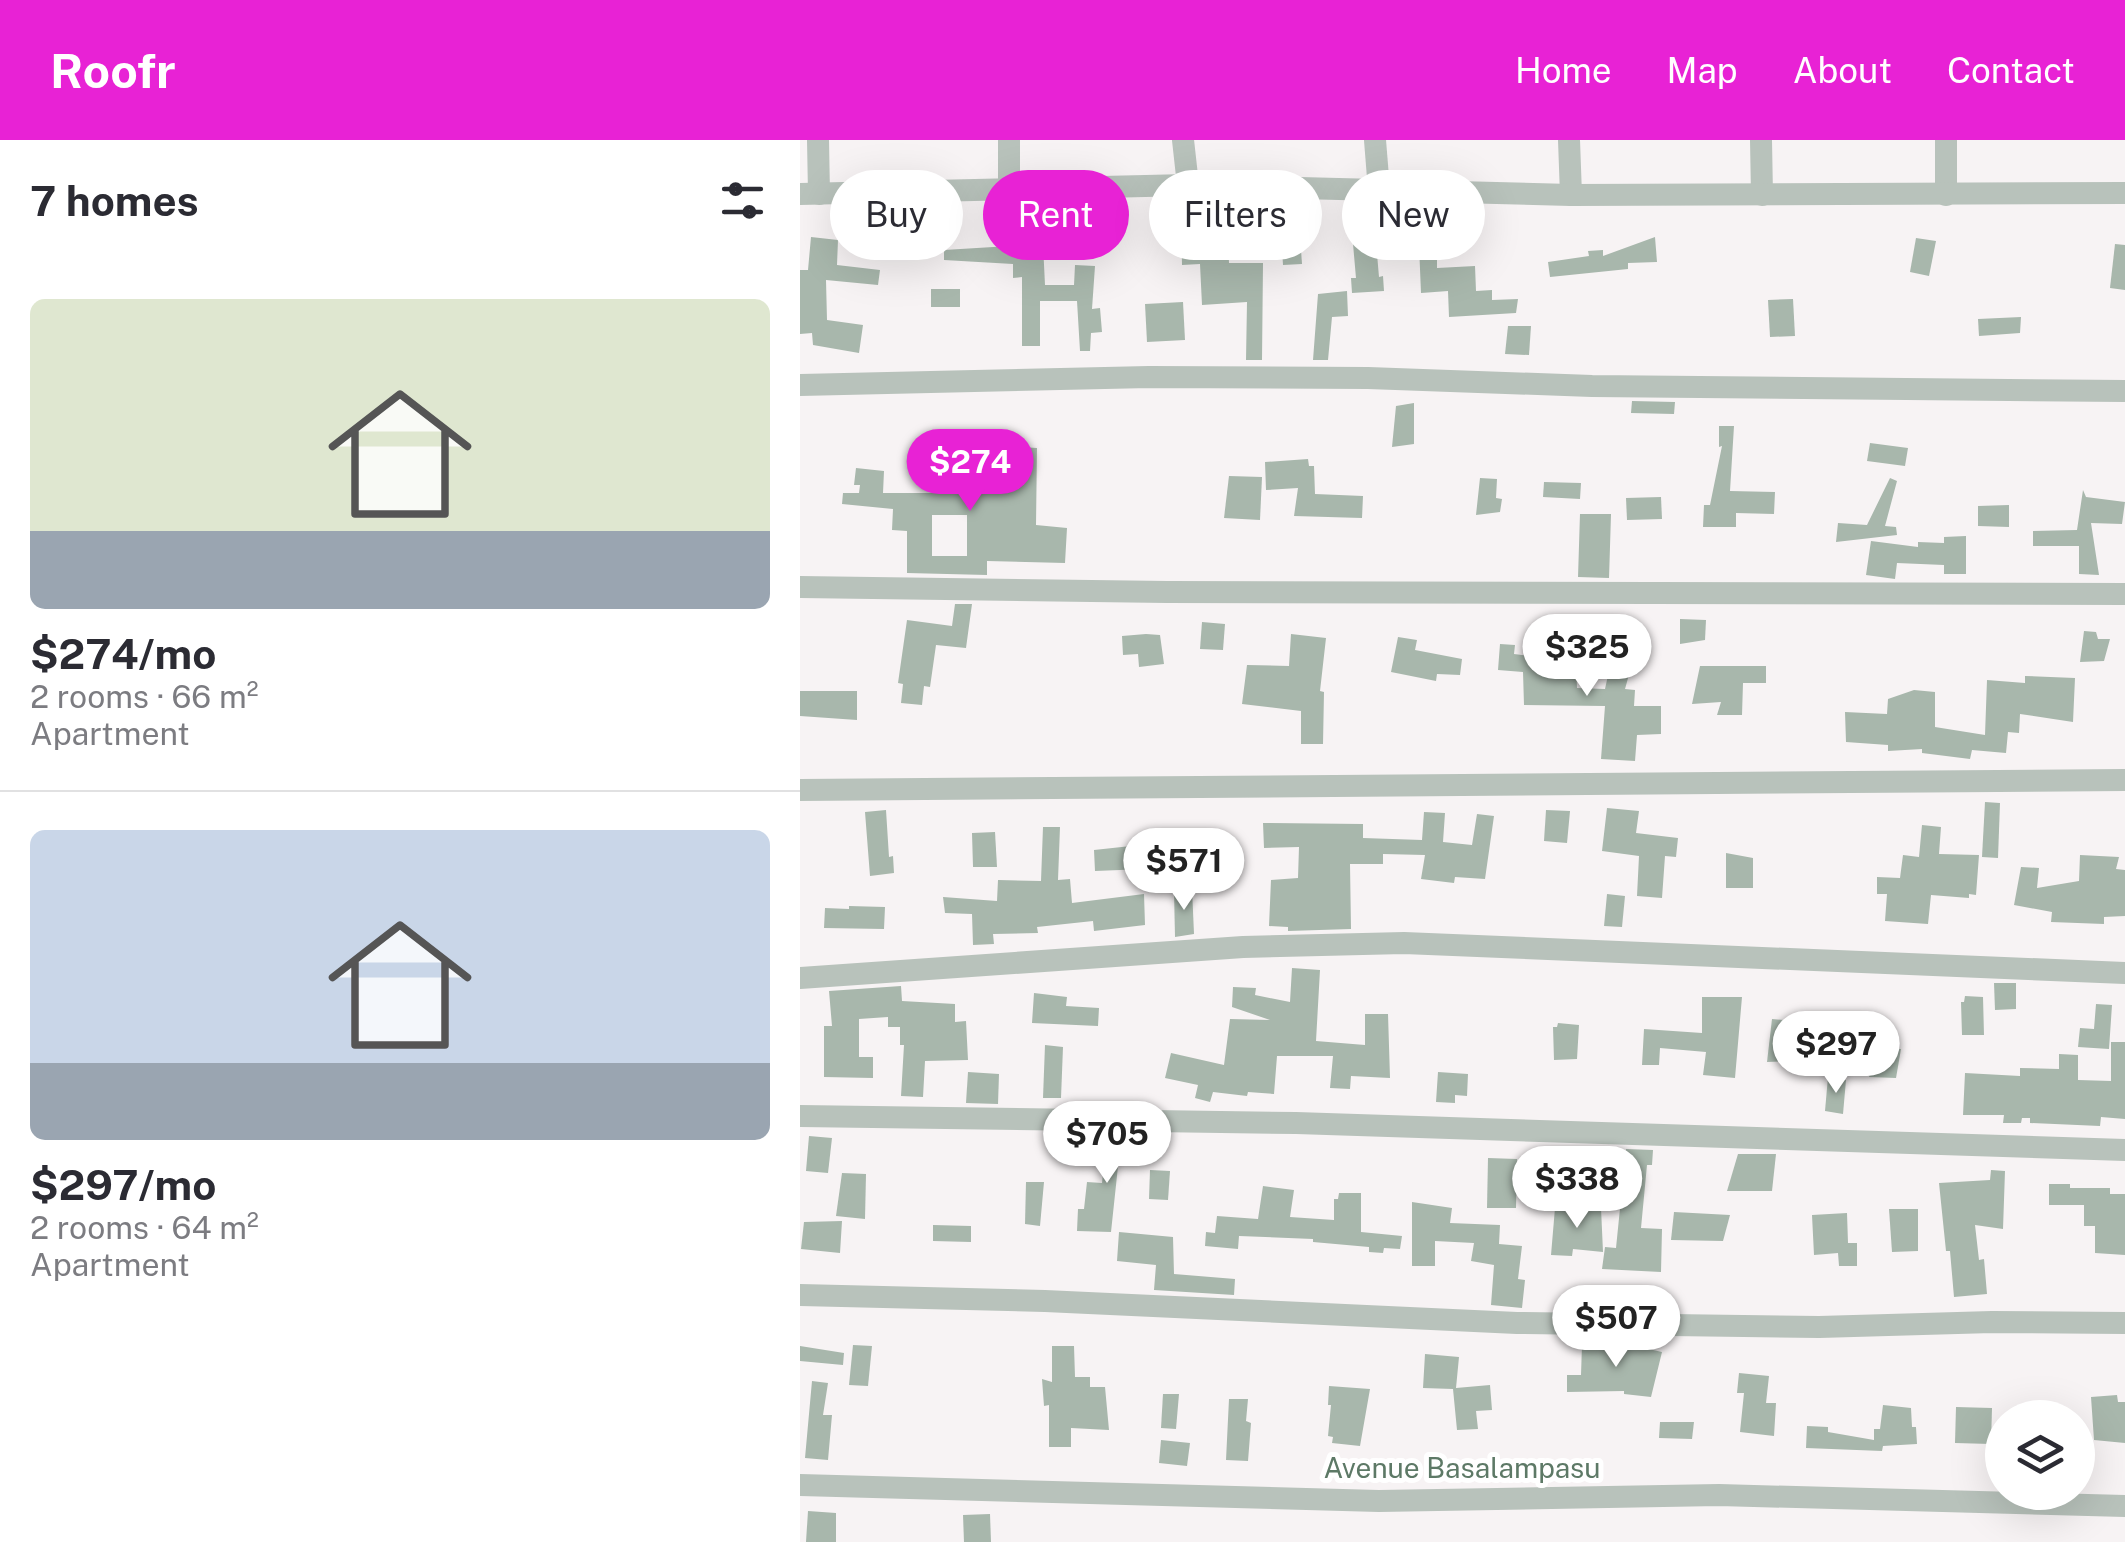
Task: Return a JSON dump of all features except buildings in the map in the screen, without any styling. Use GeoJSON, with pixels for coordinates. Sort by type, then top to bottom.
{"type":"FeatureCollection","features":[{"type":"Feature","properties":{"kind":"street"},"geometry":{"type":"LineString","coordinates":[[818,140],[809,194],[983,191]]}},
{"type":"Feature","properties":{"kind":"street"},"geometry":{"type":"LineString","coordinates":[[1009,170],[1010,140]]}},
{"type":"Feature","properties":{"kind":"street"},"geometry":{"type":"LineString","coordinates":[[1183,140],[1186,170]]}},
{"type":"Feature","properties":{"kind":"street"},"geometry":{"type":"LineString","coordinates":[[1375,140],[1377,170]]}},
{"type":"Feature","properties":{"kind":"street"},"geometry":{"type":"LineString","coordinates":[[1569,140],[1571,194]]}},
{"type":"Feature","properties":{"kind":"street"},"geometry":{"type":"LineString","coordinates":[[1761,140],[1762,195]]}},
{"type":"Feature","properties":{"kind":"street"},"geometry":{"type":"LineString","coordinates":[[1946,140],[1946,195]]}},
{"type":"Feature","properties":{"kind":"street"},"geometry":{"type":"LineString","coordinates":[[1485,192],[2125,194]]}},
{"type":"Feature","properties":{"kind":"street"},"geometry":{"type":"LineString","coordinates":[[800,385],[1148,376],[1592,386],[2125,391]]}},
{"type":"Feature","properties":{"kind":"street"},"geometry":{"type":"LineString","coordinates":[[800,586],[1168,592],[2125,594]]}},
{"type":"Feature","properties":{"kind":"street"},"geometry":{"type":"LineString","coordinates":[[800,790],[2125,780]]}},
{"type":"Feature","properties":{"kind":"street"},"geometry":{"type":"LineString","coordinates":[[800,978],[1243,947],[1404,943],[2125,972]]}},
{"type":"Feature","properties":{"kind":"street"},"geometry":{"type":"LineString","coordinates":[[800,1116],[1296,1124],[2125,1150]]}},
{"type":"Feature","properties":{"kind":"street"},"geometry":{"type":"LineString","coordinates":[[800,1295],[1045,1301],[1517,1323],[1819,1328],[1992,1322],[2125,1323]]}},
{"type":"Feature","properties":{"kind":"street","name":"Avenue Basalampasu"},"geometry":{"type":"LineString","coordinates":[[800,1485],[1379,1501],[1719,1495],[2125,1506]]}}]}
